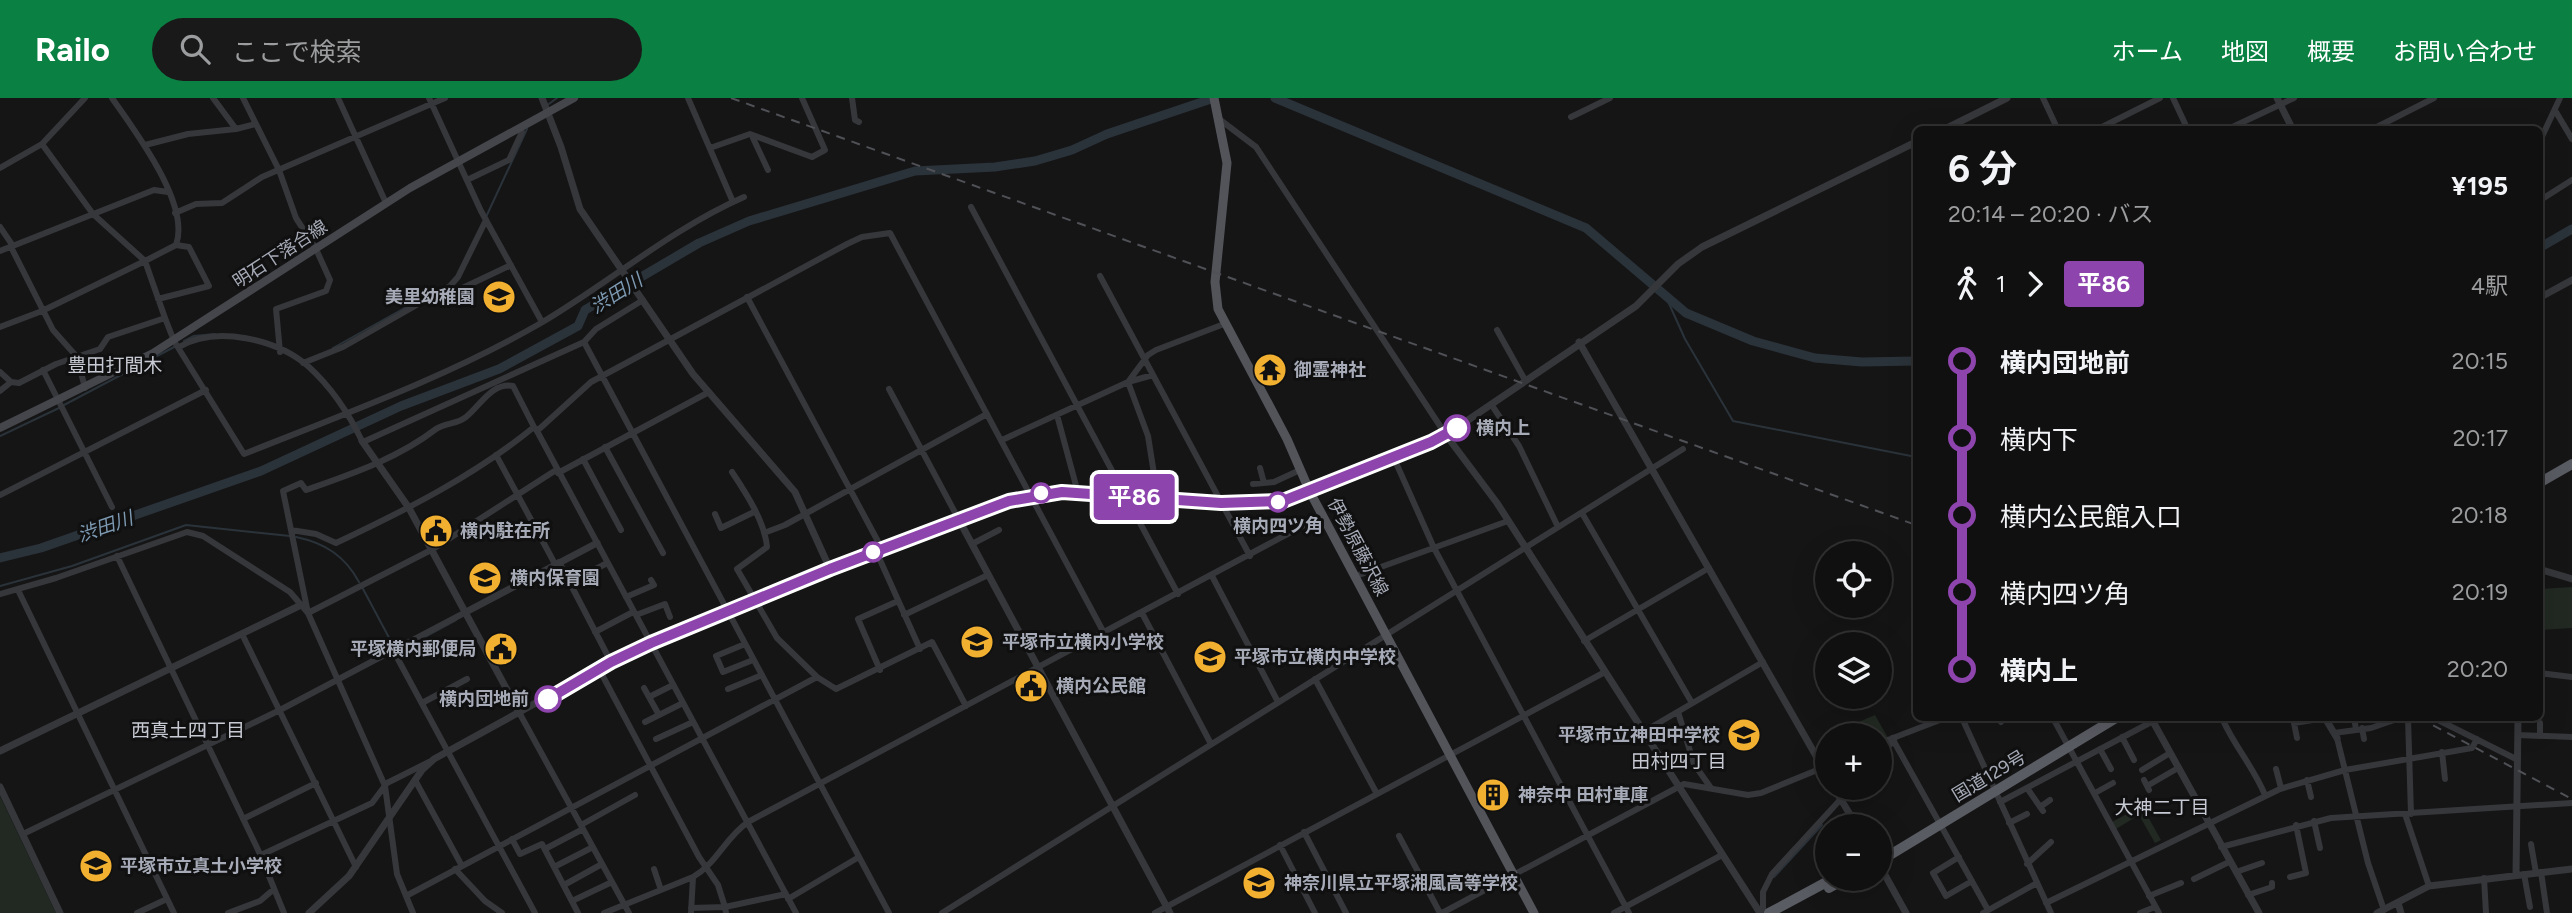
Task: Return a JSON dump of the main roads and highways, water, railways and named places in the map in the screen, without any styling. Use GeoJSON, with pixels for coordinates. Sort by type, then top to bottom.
{"type":"FeatureCollection","features":[{"type":"Feature","properties":{"kind":"highway"},"geometry":{"type":"LineString","coordinates":[[2543,474],[2572,458]]}},
{"type":"Feature","properties":{"kind":"highway"},"geometry":{"type":"LineString","coordinates":[[2543,481],[2572,464]]}},
{"type":"Feature","properties":{"kind":"highway","name":"国道129号"},"geometry":{"type":"LineString","coordinates":[[1892,847],[1994,788],[2099,721]]}},
{"type":"Feature","properties":{"kind":"highway","name":"国道129号"},"geometry":{"type":"LineString","coordinates":[[2067,743],[2110,721]]}},
{"type":"Feature","properties":{"kind":"highway","name":"国道129号"},"geometry":{"type":"LineString","coordinates":[[1892,854],[1939,821]]}},
{"type":"Feature","properties":{"kind":"highway"},"geometry":{"type":"LineString","coordinates":[[1769,913],[1815,888]]}},
{"type":"Feature","properties":{"kind":"highway"},"geometry":{"type":"LineString","coordinates":[[1783,913],[1823,891]]}},
{"type":"Feature","properties":{"kind":"main road","name":"明石下落合線"},"geometry":{"type":"LineString","coordinates":[[0,428],[60,404],[85,387],[177,345],[386,203],[520,128],[545,106],[574,98]]}},
{"type":"Feature","properties":{"kind":"main road","name":"伊勢原藤沢線"},"geometry":{"type":"LineString","coordinates":[[1214,98],[1227,163],[1215,293],[1224,324],[1274,414],[1310,492],[1385,635],[1534,913]]}},
{"type":"Feature","properties":{"kind":"waterway"},"geometry":{"type":"LineString","coordinates":[[546,106],[557,98]]}},
{"type":"Feature","properties":{"kind":"waterway","name":"渋田川"},"geometry":{"type":"LineString","coordinates":[[0,558],[41,548],[261,471],[401,406],[499,369],[578,326],[585,310],[699,243],[749,221],[915,171],[995,167],[1035,161],[1214,98]]}},
{"type":"Feature","properties":{"kind":"waterway"},"geometry":{"type":"LineString","coordinates":[[1275,98],[1586,228],[1686,313],[1753,341],[1815,358],[1862,362],[1913,361]]}},
{"type":"Feature","properties":{"kind":"waterway"},"geometry":{"type":"LineString","coordinates":[[486,217],[527,129]]}},
{"type":"Feature","properties":{"kind":"waterway"},"geometry":{"type":"LineString","coordinates":[[2543,246],[2572,229]]}},
{"type":"Feature","properties":{"kind":"waterway"},"geometry":{"type":"LineString","coordinates":[[1666,297],[1685,339],[1733,421],[1913,456]]}},
{"type":"Feature","properties":{"kind":"waterway"},"geometry":{"type":"LineString","coordinates":[[333,348],[410,305]]}},
{"type":"Feature","properties":{"kind":"waterway"},"geometry":{"type":"LineString","coordinates":[[184,341],[194,336],[215,334]]}},
{"type":"Feature","properties":{"kind":"waterway"},"geometry":{"type":"LineString","coordinates":[[64,405],[176,346]]}},
{"type":"Feature","properties":{"kind":"waterway"},"geometry":{"type":"LineString","coordinates":[[0,436],[59,408]]}},
{"type":"Feature","properties":{"kind":"waterway"},"geometry":{"type":"LineString","coordinates":[[0,586],[72,566],[186,525],[290,536]]}},
{"type":"Feature","properties":{"kind":"waterway"},"geometry":{"type":"LineString","coordinates":[[296,537],[333,552],[341,558],[359,582]]}},
{"type":"Feature","properties":{"kind":"waterway"},"geometry":{"type":"LineString","coordinates":[[362,587],[394,647]]}},
{"type":"Feature","properties":{"kind":"waterway"},"geometry":{"type":"LineString","coordinates":[[397,652],[456,620]]}},
{"type":"Feature","properties":{"kind":"waterway"},"geometry":{"type":"LineString","coordinates":[[1774,877],[1815,833]]}},
{"type":"Feature","properties":{"kind":"railway"},"geometry":{"type":"LineString","coordinates":[[731,98],[1913,524]]}},
{"type":"Feature","properties":{"kind":"railway"},"geometry":{"type":"LineString","coordinates":[[2425,721],[2572,799]]}},
{"type":"Feature","properties":{"kind":"place","name":"美里幼稚園"},"geometry":{"type":"Point","coordinates":[499,297]}},
{"type":"Feature","properties":{"kind":"place","name":"御霊神社"},"geometry":{"type":"Point","coordinates":[1270,370]}},
{"type":"Feature","properties":{"kind":"place","name":"横内上"},"geometry":{"type":"Point","coordinates":[1457,428]}},
{"type":"Feature","properties":{"kind":"place","name":"横内四ツ角"},"geometry":{"type":"Point","coordinates":[1278,502]}},
{"type":"Feature","properties":{"kind":"place","name":"横内駐在所"},"geometry":{"type":"Point","coordinates":[436,531]}},
{"type":"Feature","properties":{"kind":"place","name":"横内保育園"},"geometry":{"type":"Point","coordinates":[485,578]}},
{"type":"Feature","properties":{"kind":"place","name":"平塚市立横内小学校"},"geometry":{"type":"Point","coordinates":[977,642]}},
{"type":"Feature","properties":{"kind":"place","name":"平塚横内郵便局"},"geometry":{"type":"Point","coordinates":[501,649]}},
{"type":"Feature","properties":{"kind":"place","name":"平塚市立横内中学校"},"geometry":{"type":"Point","coordinates":[1210,657]}},
{"type":"Feature","properties":{"kind":"place","name":"横内公民館"},"geometry":{"type":"Point","coordinates":[1031,686]}},
{"type":"Feature","properties":{"kind":"place","name":"横内団地前"},"geometry":{"type":"Point","coordinates":[548,699]}},
{"type":"Feature","properties":{"kind":"place","name":"平塚市立神田中学校"},"geometry":{"type":"Point","coordinates":[1744,735]}},
{"type":"Feature","properties":{"kind":"place","name":"神奈中 田村車庫"},"geometry":{"type":"Point","coordinates":[1493,795]}},
{"type":"Feature","properties":{"kind":"place","name":"平塚市立真土小学校"},"geometry":{"type":"Point","coordinates":[96,866]}},
{"type":"Feature","properties":{"kind":"place","name":"神奈川県立平塚湘風高等学校"},"geometry":{"type":"Point","coordinates":[1259,883]}},
{"type":"Feature","properties":{"kind":"district","name":"豊田打間木"},"geometry":{"type":"Point","coordinates":[115,365]}},
{"type":"Feature","properties":{"kind":"district","name":"西真土四丁目"},"geometry":{"type":"Point","coordinates":[188,730]}},
{"type":"Feature","properties":{"kind":"district","name":"田村四丁目"},"geometry":{"type":"Point","coordinates":[1679,761]}},
{"type":"Feature","properties":{"kind":"district","name":"大神二丁目"},"geometry":{"type":"Point","coordinates":[2162,807]}}]}
